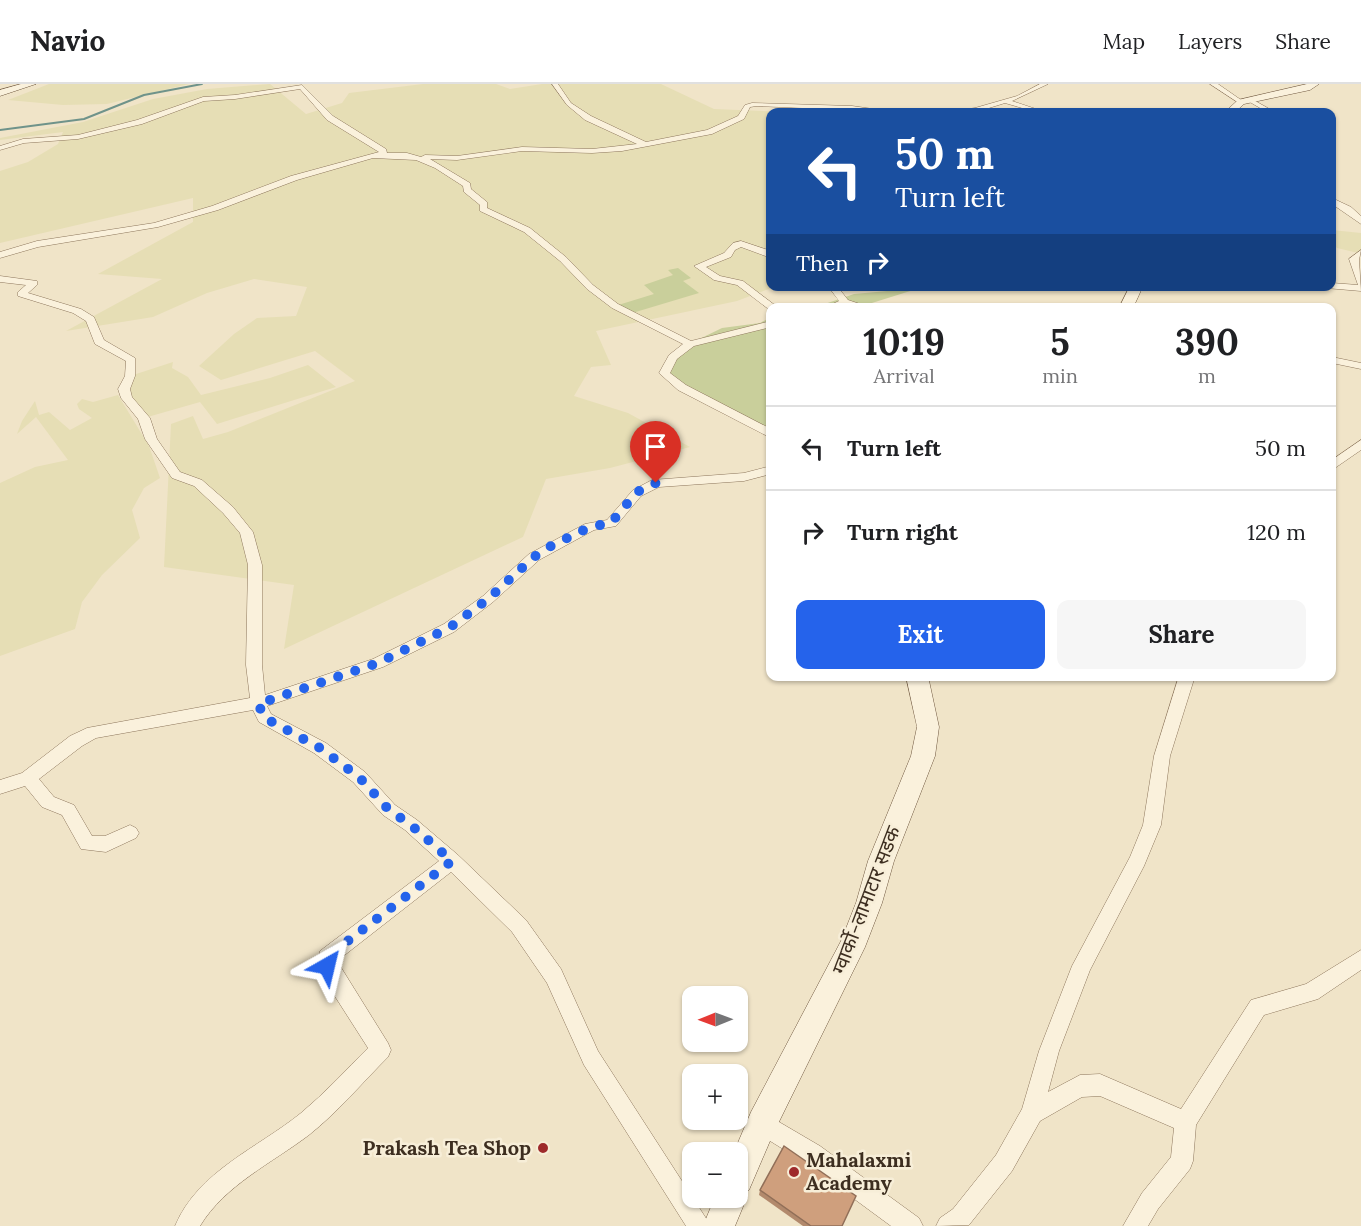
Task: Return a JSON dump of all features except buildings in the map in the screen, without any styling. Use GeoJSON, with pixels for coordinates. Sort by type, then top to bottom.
{"type":"FeatureCollection","features":[{"type":"Feature","properties":{"kind":"main road"},"geometry":{"type":"LineString","coordinates":[[0,93],[31,84]]}},
{"type":"Feature","properties":{"kind":"main road"},"geometry":{"type":"LineString","coordinates":[[1235,108],[1245,101],[1307,88],[1314,84]]}},
{"type":"Feature","properties":{"kind":"main road","name":"ग्वार्को-लामाटार सडक"},"geometry":{"type":"LineString","coordinates":[[748,1156],[762,1123],[852,947],[869,903],[881,861],[923,756],[928,727],[918,681]]}},
{"type":"Feature","properties":{"kind":"main road"},"geometry":{"type":"LineString","coordinates":[[718,1226],[726,1208]]}},
{"type":"Feature","properties":{"kind":"street"},"geometry":{"type":"LineString","coordinates":[[555,84],[568,104],[588,118],[646,145]]}},
{"type":"Feature","properties":{"kind":"street"},"geometry":{"type":"LineString","coordinates":[[982,108],[1019,97],[1045,84]]}},
{"type":"Feature","properties":{"kind":"street"},"geometry":{"type":"LineString","coordinates":[[1214,84],[1262,108]]}},
{"type":"Feature","properties":{"kind":"street"},"geometry":{"type":"LineString","coordinates":[[0,148],[22,141],[78,137],[139,122],[203,99],[235,97],[302,87],[326,115],[383,151],[383,156]]}},
{"type":"Feature","properties":{"kind":"street"},"geometry":{"type":"LineString","coordinates":[[1004,101],[1028,108]]}},
{"type":"Feature","properties":{"kind":"street"},"geometry":{"type":"LineString","coordinates":[[422,158],[431,156],[457,158],[522,149],[610,150],[646,145],[709,132],[741,117],[747,106],[756,104],[786,107],[860,108]]}},
{"type":"Feature","properties":{"kind":"street"},"geometry":{"type":"LineString","coordinates":[[0,255],[37,244],[155,225],[226,204],[294,178],[374,156],[393,154],[422,158],[447,169],[467,185],[467,190],[484,204],[483,209],[527,230],[563,259],[590,287],[615,306],[690,344]]}},
{"type":"Feature","properties":{"kind":"street"},"geometry":{"type":"LineString","coordinates":[[1336,203],[1348,209],[1361,221]]}},
{"type":"Feature","properties":{"kind":"street"},"geometry":{"type":"LineString","coordinates":[[766,253],[746,243],[738,244],[729,250],[728,255],[699,266],[717,278],[740,283],[766,303]]}},
{"type":"Feature","properties":{"kind":"street"},"geometry":{"type":"LineString","coordinates":[[1361,253],[1354,259],[1361,283]]}},
{"type":"Feature","properties":{"kind":"street"},"geometry":{"type":"LineString","coordinates":[[0,279],[34,283],[21,294],[77,311],[90,319],[99,342],[130,360],[130,376],[124,389],[127,398],[144,418],[151,439],[169,467],[176,475],[198,483],[228,510],[246,532],[255,565],[254,665],[258,704],[265,718],[320,748],[359,777],[389,810],[411,825],[452,861],[519,926],[554,976],[591,1058],[699,1226]]}},
{"type":"Feature","properties":{"kind":"street"},"geometry":{"type":"LineString","coordinates":[[1336,286],[1361,288]]}},
{"type":"Feature","properties":{"kind":"street"},"geometry":{"type":"LineString","coordinates":[[836,291],[845,302],[849,303]]}},
{"type":"Feature","properties":{"kind":"street"},"geometry":{"type":"LineString","coordinates":[[766,325],[690,344],[673,357],[664,373],[675,385],[717,404],[744,422],[766,432]]}},
{"type":"Feature","properties":{"kind":"street"},"geometry":{"type":"LineString","coordinates":[[1336,361],[1360,370]]}},
{"type":"Feature","properties":{"kind":"street"},"geometry":{"type":"LineString","coordinates":[[1336,463],[1361,444]]}},
{"type":"Feature","properties":{"kind":"street"},"geometry":{"type":"LineString","coordinates":[[0,788],[28,778],[76,741],[93,732],[258,704],[378,663],[449,628],[488,599],[534,557],[590,527],[611,523],[637,492],[656,483],[744,477],[766,471]]}},
{"type":"Feature","properties":{"kind":"street"},"geometry":{"type":"LineString","coordinates":[[948,1226],[961,1217],[1004,1163],[1032,1113],[1048,1052],[1082,966],[1138,860],[1152,825],[1162,756],[1185,681]]}},
{"type":"Feature","properties":{"kind":"street"},"geometry":{"type":"LineString","coordinates":[[28,778],[48,802],[68,810],[87,844],[106,844],[130,833]]}},
{"type":"Feature","properties":{"kind":"street"},"geometry":{"type":"LineString","coordinates":[[187,1226],[195,1208],[251,1161],[302,1126],[381,1050],[327,966],[327,957],[452,861]]}},
{"type":"Feature","properties":{"kind":"street"},"geometry":{"type":"LineString","coordinates":[[1135,1226],[1150,1202],[1182,1161],[1185,1122],[1258,1007],[1311,992],[1361,959]]}},
{"type":"Feature","properties":{"kind":"street"},"geometry":{"type":"LineString","coordinates":[[1032,1113],[1080,1086],[1100,1085],[1185,1122]]}},
{"type":"Feature","properties":{"kind":"street"},"geometry":{"type":"LineString","coordinates":[[762,1123],[812,1154],[911,1226]]}},
{"type":"Feature","properties":{"kind":"shaded area"},"geometry":{"type":"Polygon","coordinates":[[[49,84],[189,84],[107,104],[63,105],[8,100],[49,84]]]}},
{"type":"Feature","properties":{"kind":"shaded area"},"geometry":{"type":"Polygon","coordinates":[[[270,84],[306,114],[342,103],[349,93],[423,84],[496,84],[510,89],[542,84],[661,84],[714,109],[766,111],[766,290],[737,301],[596,331],[611,365],[591,367],[574,396],[628,413],[690,447],[610,468],[546,479],[523,537],[284,649],[294,585],[164,567],[171,424],[193,416],[203,439],[228,432],[355,381],[315,351],[221,380],[199,366],[234,334],[257,318],[296,316],[307,287],[254,279],[207,293],[153,317],[66,331],[162,279],[98,274],[193,222],[193,198],[0,243],[0,171],[28,162],[58,144],[63,132],[0,140],[0,138],[83,122],[153,99],[207,89],[270,84]]]}},
{"type":"Feature","properties":{"kind":"shaded area"},"geometry":{"type":"Polygon","coordinates":[[[1336,230],[1361,233],[1361,251],[1358,253],[1337,248],[1336,230]]]}},
{"type":"Feature","properties":{"kind":"shaded area"},"geometry":{"type":"Polygon","coordinates":[[[173,362],[172,368],[188,377],[201,395],[270,378],[308,365],[336,387],[217,424],[200,402],[144,418],[127,398],[130,376],[173,362]]]}},
{"type":"Feature","properties":{"kind":"shaded area"},"geometry":{"type":"Polygon","coordinates":[[[118,395],[149,446],[160,478],[144,488],[132,510],[140,538],[102,575],[82,602],[75,629],[0,656],[0,483],[35,467],[68,460],[36,417],[17,434],[22,421],[35,401],[39,415],[49,412],[70,430],[92,418],[79,409],[77,404],[82,399],[93,402],[118,395]]]}},
{"type":"Feature","properties":{"kind":"green space"},"geometry":{"type":"Polygon","coordinates":[[[678,268],[691,278],[683,281],[699,293],[629,314],[615,306],[654,294],[644,285],[673,275],[668,270],[678,268]]]}},
{"type":"Feature","properties":{"kind":"green space"},"geometry":{"type":"Polygon","coordinates":[[[910,291],[872,303],[828,303],[854,294],[910,291]]]}},
{"type":"Feature","properties":{"kind":"green space"},"geometry":{"type":"Polygon","coordinates":[[[766,320],[766,431],[664,373],[685,346],[722,328],[760,323],[766,320]]]}},
{"type":"Feature","properties":{"kind":"waterway"},"geometry":{"type":"LineString","coordinates":[[0,130],[84,119],[144,95],[202,84]]}},
{"type":"Feature","properties":{"kind":"place","name":"Prakash Tea Shop"},"geometry":{"type":"Point","coordinates":[543,1148]}},
{"type":"Feature","properties":{"kind":"place","name":"Mahalaxmi Academy"},"geometry":{"type":"Point","coordinates":[794,1172]}},
{"type":"Feature","properties":{"kind":"route"},"geometry":{"type":"LineString","coordinates":[[327,966],[327,957],[452,861],[411,825],[389,810],[359,777],[320,748],[265,718],[258,704],[378,663],[449,628],[488,599],[534,557],[590,527],[611,523],[637,492],[656,483]]}}]}
